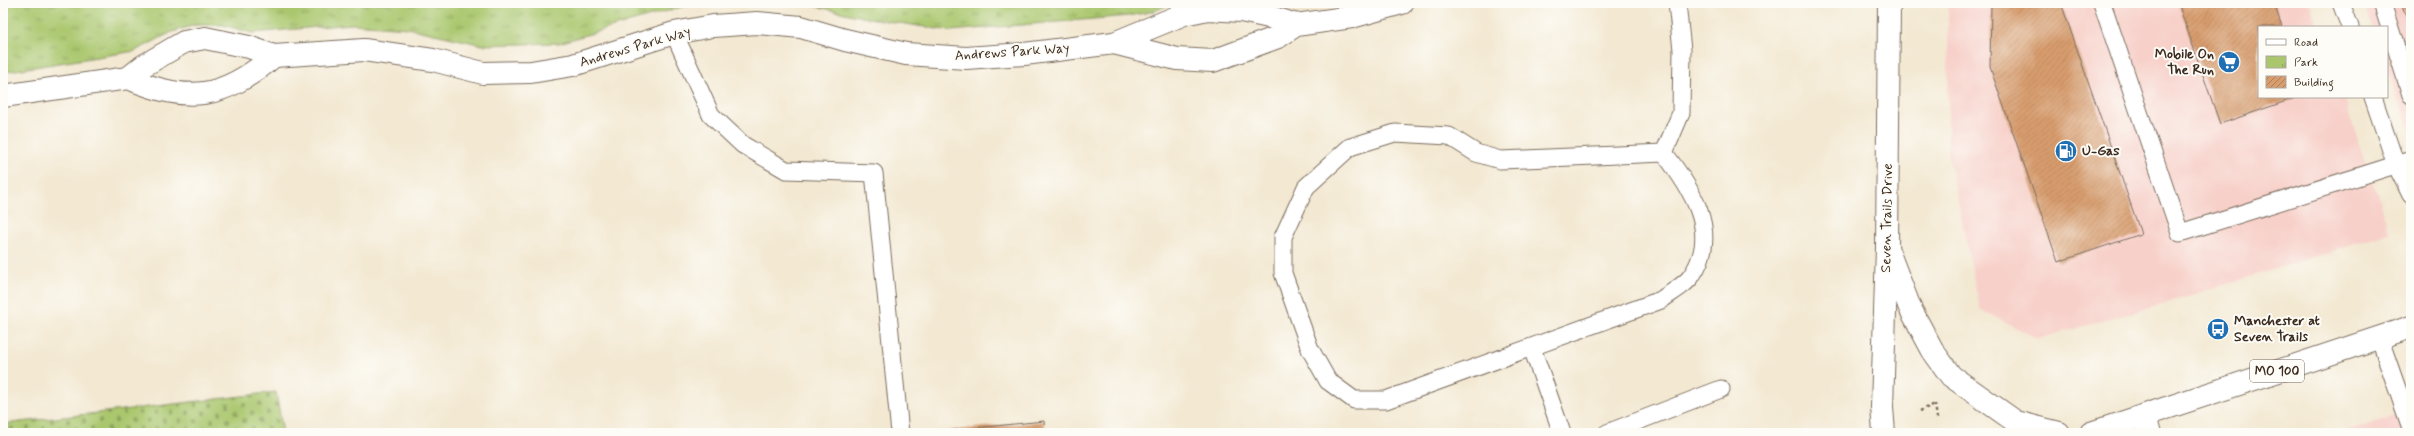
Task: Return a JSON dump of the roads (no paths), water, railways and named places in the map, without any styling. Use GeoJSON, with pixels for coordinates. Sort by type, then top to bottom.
{"type":"FeatureCollection","features":[{"type":"Feature","properties":{"kind":"main road","name":"Andrews Park Way"},"geometry":{"type":"LineString","coordinates":[[1114,43],[1177,59],[1213,61],[1278,37],[1296,26],[1352,17],[1402,3]]}},
{"type":"Feature","properties":{"kind":"main road","name":"Seven Trails Drive"},"geometry":{"type":"LineString","coordinates":[[1884,433],[1882,407],[1887,248],[1889,3]]}},
{"type":"Feature","properties":{"kind":"main road","name":"Andrews Park Way"},"geometry":{"type":"LineString","coordinates":[[3,96],[128,78],[144,66],[184,42],[205,38],[249,47],[274,56],[364,50],[433,60],[483,73],[531,72],[573,66],[674,33],[713,26],[757,23],[801,27],[845,40],[906,54],[966,58],[1024,54],[1114,43],[1184,14],[1208,9],[1241,11],[1274,18],[1296,26]]}},
{"type":"Feature","properties":{"kind":"main road"},"geometry":{"type":"LineString","coordinates":[[128,78],[154,89],[186,95],[207,94],[229,87],[253,73],[274,56]]}},
{"type":"Feature","properties":{"kind":"main road"},"geometry":{"type":"LineString","coordinates":[[1887,248],[1910,308],[1933,351],[1951,376],[2016,422],[2059,433]]}},
{"type":"Feature","properties":{"kind":"main road","name":"MO 100"},"geometry":{"type":"LineString","coordinates":[[2091,433],[2147,425],[2411,326]]}},
{"type":"Feature","properties":{"kind":"lane"},"geometry":{"type":"LineString","coordinates":[[1664,153],[1681,113],[1682,50],[1677,3]]}},
{"type":"Feature","properties":{"kind":"lane"},"geometry":{"type":"LineString","coordinates":[[2102,3],[2180,234],[2404,162]]}},
{"type":"Feature","properties":{"kind":"lane"},"geometry":{"type":"LineString","coordinates":[[2341,3],[2350,26]]}},
{"type":"Feature","properties":{"kind":"lane"},"geometry":{"type":"LineString","coordinates":[[2382,3],[2411,95]]}},
{"type":"Feature","properties":{"kind":"lane"},"geometry":{"type":"LineString","coordinates":[[674,33],[711,115],[743,145],[786,170],[874,173],[900,433]]}},
{"type":"Feature","properties":{"kind":"lane"},"geometry":{"type":"LineString","coordinates":[[2373,98],[2404,162],[2411,195]]}},
{"type":"Feature","properties":{"kind":"lane"},"geometry":{"type":"LineString","coordinates":[[1395,133],[1449,136],[1476,153],[1500,160],[1664,153],[1687,183],[1701,218],[1704,250],[1691,276],[1661,300],[1386,400],[1354,400],[1328,381],[1310,349],[1283,273],[1283,237],[1306,187],[1350,147],[1395,133]]}},
{"type":"Feature","properties":{"kind":"lane"},"geometry":{"type":"LineString","coordinates":[[2379,338],[2411,428]]}},
{"type":"Feature","properties":{"kind":"lane"},"geometry":{"type":"LineString","coordinates":[[1532,348],[1562,433]]}},
{"type":"Feature","properties":{"kind":"lane"},"geometry":{"type":"LineString","coordinates":[[1607,433],[1721,389]]}},
{"type":"Feature","properties":{"kind":"place","name":"Mobile On The Run"},"geometry":{"type":"Point","coordinates":[2229,62]}},
{"type":"Feature","properties":{"kind":"place","name":"U-Gas"},"geometry":{"type":"Point","coordinates":[2066,151]}},
{"type":"Feature","properties":{"kind":"place","name":"Manchester at Seven Trails"},"geometry":{"type":"Point","coordinates":[2218,329]}}]}
